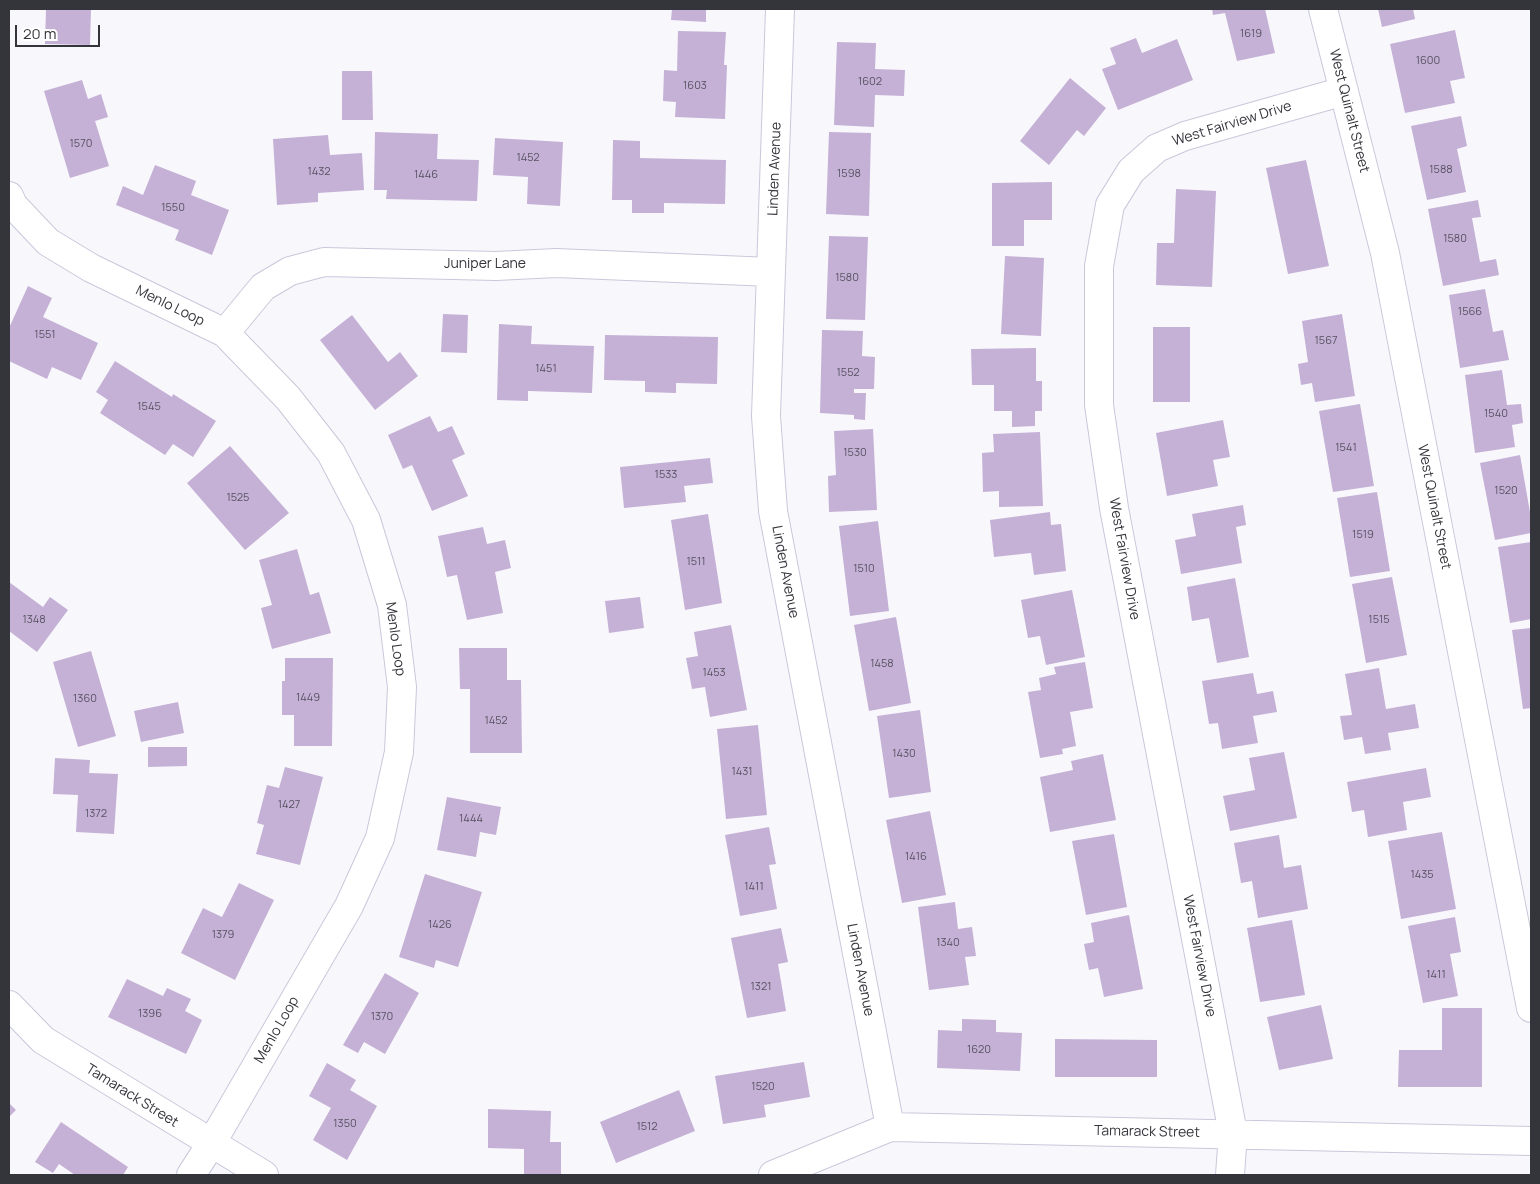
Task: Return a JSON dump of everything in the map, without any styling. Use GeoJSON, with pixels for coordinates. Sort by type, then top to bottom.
{"type":"FeatureCollection","features":[{"type":"Feature","properties":{"kind":"street","name":"Linden Avenue"},"geometry":{"type":"LineString","coordinates":[[780,9],[766,416],[773,511],[890,1127]]}},
{"type":"Feature","properties":{"kind":"street","name":"West Quinalt Street"},"geometry":{"type":"LineString","coordinates":[[1324,9],[1385,253],[1531,1008]]}},
{"type":"Feature","properties":{"kind":"street","name":"West Fairview Drive"},"geometry":{"type":"LineString","coordinates":[[1230,1175],[1233,1133],[1114,508],[1099,405],[1099,266],[1110,205],[1131,171],[1158,148],[1184,136],[1344,91]]}},
{"type":"Feature","properties":{"kind":"street","name":"Menlo Loop"},"geometry":{"type":"LineString","coordinates":[[9,196],[14,205],[48,242],[91,268],[225,333],[288,398],[332,453],[366,520],[392,605],[402,687],[399,752],[380,838],[350,906],[191,1175]]}},
{"type":"Feature","properties":{"kind":"street","name":"Juniper Lane"},"geometry":{"type":"LineString","coordinates":[[225,333],[263,287],[290,271],[324,262],[496,266],[556,263],[771,272]]}},
{"type":"Feature","properties":{"kind":"street","name":"Tamarack Street"},"geometry":{"type":"LineString","coordinates":[[9,1005],[43,1040],[264,1175]]}},
{"type":"Feature","properties":{"kind":"street","name":"Tamarack Street"},"geometry":{"type":"LineString","coordinates":[[773,1175],[890,1127],[1531,1141]]}},
{"type":"Feature","properties":{"kind":"building"},"geometry":{"type":"Polygon","coordinates":[[[46,9],[91,9],[90,45],[45,44],[46,9]]]}},
{"type":"Feature","properties":{"kind":"building"},"geometry":{"type":"Polygon","coordinates":[[[672,9],[706,9],[706,22],[671,20],[672,9]]]}},
{"type":"Feature","properties":{"kind":"building"},"geometry":{"type":"Polygon","coordinates":[[[1212,9],[1265,9],[1275,53],[1237,61],[1225,13],[1213,15],[1212,9]]]}},
{"type":"Feature","properties":{"kind":"building"},"geometry":{"type":"Polygon","coordinates":[[[1378,9],[1413,9],[1415,19],[1382,27],[1378,9]]]}},
{"type":"Feature","properties":{"kind":"building"},"geometry":{"type":"Polygon","coordinates":[[[1455,30],[1465,78],[1450,81],[1455,103],[1405,113],[1390,44],[1455,30]]]}},
{"type":"Feature","properties":{"kind":"building"},"geometry":{"type":"Polygon","coordinates":[[[678,31],[726,32],[724,65],[727,65],[725,119],[675,117],[676,102],[663,101],[664,70],[677,71],[678,31]]]}},
{"type":"Feature","properties":{"kind":"building"},"geometry":{"type":"Polygon","coordinates":[[[1136,38],[1142,53],[1177,39],[1193,80],[1118,110],[1102,69],[1116,64],[1110,48],[1136,38]]]}},
{"type":"Feature","properties":{"kind":"building"},"geometry":{"type":"Polygon","coordinates":[[[837,42],[876,43],[875,69],[905,70],[904,96],[875,95],[874,127],[834,125],[837,42]]]}},
{"type":"Feature","properties":{"kind":"building"},"geometry":{"type":"Polygon","coordinates":[[[342,71],[372,71],[373,120],[342,120],[342,71]]]}},
{"type":"Feature","properties":{"kind":"building"},"geometry":{"type":"Polygon","coordinates":[[[1070,78],[1106,108],[1084,136],[1077,130],[1049,165],[1020,141],[1070,78]]]}},
{"type":"Feature","properties":{"kind":"building"},"geometry":{"type":"Polygon","coordinates":[[[82,80],[88,99],[101,94],[108,117],[95,121],[109,166],[70,178],[44,91],[82,80]]]}},
{"type":"Feature","properties":{"kind":"building"},"geometry":{"type":"Polygon","coordinates":[[[1461,116],[1467,146],[1457,149],[1466,192],[1427,200],[1411,126],[1461,116]]]}},
{"type":"Feature","properties":{"kind":"building"},"geometry":{"type":"Polygon","coordinates":[[[375,132],[438,134],[437,159],[479,160],[477,201],[386,199],[387,190],[374,190],[375,132]]]}},
{"type":"Feature","properties":{"kind":"building"},"geometry":{"type":"Polygon","coordinates":[[[829,132],[871,133],[869,216],[826,214],[829,132]]]}},
{"type":"Feature","properties":{"kind":"building"},"geometry":{"type":"Polygon","coordinates":[[[328,135],[330,155],[362,153],[364,190],[318,193],[318,202],[277,205],[273,139],[328,135]]]}},
{"type":"Feature","properties":{"kind":"building"},"geometry":{"type":"Polygon","coordinates":[[[495,138],[563,142],[560,206],[527,204],[528,177],[493,175],[495,138]]]}},
{"type":"Feature","properties":{"kind":"building"},"geometry":{"type":"Polygon","coordinates":[[[613,140],[640,141],[640,158],[726,160],[725,204],[664,203],[664,213],[632,213],[632,200],[612,200],[613,140]]]}},
{"type":"Feature","properties":{"kind":"building"},"geometry":{"type":"Polygon","coordinates":[[[1306,160],[1329,266],[1288,274],[1266,168],[1306,160]]]}},
{"type":"Feature","properties":{"kind":"building"},"geometry":{"type":"Polygon","coordinates":[[[155,165],[196,181],[191,195],[229,210],[212,255],[175,240],[179,230],[116,205],[123,186],[143,195],[155,165]]]}},
{"type":"Feature","properties":{"kind":"building"},"geometry":{"type":"Polygon","coordinates":[[[1052,182],[1052,220],[1024,220],[1024,246],[992,246],[992,183],[1052,182]]]}},
{"type":"Feature","properties":{"kind":"building"},"geometry":{"type":"Polygon","coordinates":[[[1176,189],[1216,191],[1212,287],[1156,285],[1157,243],[1174,243],[1176,189]]]}},
{"type":"Feature","properties":{"kind":"building"},"geometry":{"type":"Polygon","coordinates":[[[1478,200],[1481,217],[1472,218],[1480,262],[1496,259],[1499,275],[1443,286],[1428,209],[1478,200]]]}},
{"type":"Feature","properties":{"kind":"building"},"geometry":{"type":"Polygon","coordinates":[[[829,236],[868,237],[865,320],[826,319],[829,236]]]}},
{"type":"Feature","properties":{"kind":"building"},"geometry":{"type":"Polygon","coordinates":[[[1005,256],[1044,258],[1041,336],[1001,334],[1005,256]]]}},
{"type":"Feature","properties":{"kind":"building"},"geometry":{"type":"Polygon","coordinates":[[[28,286],[52,298],[43,317],[98,343],[81,380],[52,367],[47,379],[9,361],[9,328],[28,286]]]}},
{"type":"Feature","properties":{"kind":"building"},"geometry":{"type":"Polygon","coordinates":[[[1485,289],[1493,332],[1503,330],[1509,360],[1460,368],[1449,295],[1485,289]]]}},
{"type":"Feature","properties":{"kind":"building"},"geometry":{"type":"Polygon","coordinates":[[[443,314],[468,315],[467,353],[441,352],[443,314]]]}},
{"type":"Feature","properties":{"kind":"building"},"geometry":{"type":"Polygon","coordinates":[[[1342,314],[1355,396],[1315,402],[1312,383],[1301,385],[1298,364],[1308,362],[1302,321],[1342,314]]]}},
{"type":"Feature","properties":{"kind":"building"},"geometry":{"type":"Polygon","coordinates":[[[352,315],[388,362],[400,352],[418,376],[375,410],[320,340],[352,315]]]}},
{"type":"Feature","properties":{"kind":"building"},"geometry":{"type":"Polygon","coordinates":[[[499,324],[532,326],[531,344],[594,346],[592,393],[528,391],[528,401],[497,400],[499,324]]]}},
{"type":"Feature","properties":{"kind":"building"},"geometry":{"type":"Polygon","coordinates":[[[1153,327],[1190,327],[1190,402],[1153,402],[1153,327]]]}},
{"type":"Feature","properties":{"kind":"building"},"geometry":{"type":"Polygon","coordinates":[[[822,330],[863,331],[862,356],[875,357],[874,389],[854,389],[854,393],[866,393],[865,420],[854,419],[854,415],[820,413],[822,330]]]}},
{"type":"Feature","properties":{"kind":"building"},"geometry":{"type":"Polygon","coordinates":[[[605,335],[718,337],[717,384],[676,383],[676,393],[645,392],[645,381],[604,380],[605,335]]]}},
{"type":"Feature","properties":{"kind":"building"},"geometry":{"type":"Polygon","coordinates":[[[1036,348],[1036,381],[1042,381],[1042,411],[1035,411],[1035,426],[1012,427],[1012,411],[994,411],[994,385],[972,385],[971,349],[1036,348]]]}},
{"type":"Feature","properties":{"kind":"building"},"geometry":{"type":"Polygon","coordinates":[[[115,361],[172,397],[173,394],[216,421],[193,457],[173,444],[165,455],[100,413],[108,400],[96,392],[115,361]]]}},
{"type":"Feature","properties":{"kind":"building"},"geometry":{"type":"Polygon","coordinates":[[[1502,370],[1507,405],[1521,404],[1523,423],[1512,425],[1515,447],[1475,453],[1465,375],[1502,370]]]}},
{"type":"Feature","properties":{"kind":"building"},"geometry":{"type":"Polygon","coordinates":[[[1360,404],[1374,486],[1333,492],[1319,411],[1360,404]]]}},
{"type":"Feature","properties":{"kind":"building"},"geometry":{"type":"Polygon","coordinates":[[[430,416],[438,432],[452,426],[465,454],[452,460],[468,496],[432,511],[412,465],[403,469],[388,435],[430,416]]]}},
{"type":"Feature","properties":{"kind":"building"},"geometry":{"type":"Polygon","coordinates":[[[1223,420],[1230,457],[1213,460],[1218,486],[1167,496],[1156,433],[1223,420]]]}},
{"type":"Feature","properties":{"kind":"building"},"geometry":{"type":"Polygon","coordinates":[[[873,429],[877,510],[829,512],[828,476],[836,475],[834,431],[873,429]]]}},
{"type":"Feature","properties":{"kind":"building"},"geometry":{"type":"Polygon","coordinates":[[[1040,432],[1043,506],[999,507],[999,491],[983,492],[982,453],[994,452],[993,434],[1040,432]]]}},
{"type":"Feature","properties":{"kind":"building"},"geometry":{"type":"Polygon","coordinates":[[[230,446],[289,513],[245,550],[187,483],[230,446]]]}},
{"type":"Feature","properties":{"kind":"building"},"geometry":{"type":"Polygon","coordinates":[[[1520,455],[1531,518],[1531,533],[1495,540],[1480,463],[1520,455]]]}},
{"type":"Feature","properties":{"kind":"building"},"geometry":{"type":"Polygon","coordinates":[[[710,458],[713,483],[684,486],[686,502],[624,508],[620,467],[710,458]]]}},
{"type":"Feature","properties":{"kind":"building"},"geometry":{"type":"Polygon","coordinates":[[[1377,492],[1390,571],[1350,577],[1337,498],[1377,492]]]}},
{"type":"Feature","properties":{"kind":"building"},"geometry":{"type":"Polygon","coordinates":[[[1243,505],[1246,525],[1236,527],[1242,563],[1181,574],[1175,540],[1196,536],[1192,514],[1243,505]]]}},
{"type":"Feature","properties":{"kind":"building"},"geometry":{"type":"Polygon","coordinates":[[[1050,512],[1051,525],[1061,524],[1066,571],[1034,575],[1031,553],[994,557],[990,520],[1050,512]]]}},
{"type":"Feature","properties":{"kind":"building"},"geometry":{"type":"Polygon","coordinates":[[[708,514],[722,603],[685,610],[671,520],[708,514]]]}},
{"type":"Feature","properties":{"kind":"building"},"geometry":{"type":"Polygon","coordinates":[[[878,521],[889,611],[850,616],[839,526],[878,521]]]}},
{"type":"Feature","properties":{"kind":"building"},"geometry":{"type":"Polygon","coordinates":[[[483,527],[487,544],[505,540],[511,568],[495,572],[503,613],[467,620],[457,575],[447,577],[438,536],[483,527]]]}},
{"type":"Feature","properties":{"kind":"building"},"geometry":{"type":"Polygon","coordinates":[[[1531,542],[1531,619],[1510,623],[1498,547],[1531,542]]]}},
{"type":"Feature","properties":{"kind":"building"},"geometry":{"type":"Polygon","coordinates":[[[297,549],[310,595],[319,592],[331,633],[272,649],[261,608],[272,605],[259,560],[297,549]]]}},
{"type":"Feature","properties":{"kind":"building"},"geometry":{"type":"Polygon","coordinates":[[[1392,577],[1407,655],[1366,663],[1352,584],[1392,577]]]}},
{"type":"Feature","properties":{"kind":"building"},"geometry":{"type":"Polygon","coordinates":[[[1235,578],[1249,657],[1217,663],[1209,618],[1192,621],[1187,587],[1235,578]]]}},
{"type":"Feature","properties":{"kind":"building"},"geometry":{"type":"Polygon","coordinates":[[[9,582],[43,607],[50,597],[68,610],[37,652],[9,631],[9,582]]]}},
{"type":"Feature","properties":{"kind":"building"},"geometry":{"type":"Polygon","coordinates":[[[1072,590],[1085,657],[1046,665],[1040,636],[1028,638],[1021,600],[1072,590]]]}},
{"type":"Feature","properties":{"kind":"building"},"geometry":{"type":"Polygon","coordinates":[[[640,597],[644,628],[609,633],[605,601],[640,597]]]}},
{"type":"Feature","properties":{"kind":"building"},"geometry":{"type":"Polygon","coordinates":[[[896,617],[911,703],[869,711],[854,625],[896,617]]]}},
{"type":"Feature","properties":{"kind":"building"},"geometry":{"type":"Polygon","coordinates":[[[731,625],[747,710],[710,717],[705,687],[692,689],[686,658],[698,656],[694,632],[731,625]]]}},
{"type":"Feature","properties":{"kind":"building"},"geometry":{"type":"Polygon","coordinates":[[[1531,628],[1531,708],[1523,709],[1512,630],[1531,628]]]}},
{"type":"Feature","properties":{"kind":"building"},"geometry":{"type":"Polygon","coordinates":[[[459,648],[507,648],[507,680],[521,680],[522,753],[470,753],[470,689],[460,689],[459,648]]]}},
{"type":"Feature","properties":{"kind":"building"},"geometry":{"type":"Polygon","coordinates":[[[91,651],[116,736],[78,747],[53,662],[91,651]]]}},
{"type":"Feature","properties":{"kind":"building"},"geometry":{"type":"Polygon","coordinates":[[[285,658],[333,658],[332,746],[294,746],[294,715],[282,715],[282,681],[285,681],[285,658]]]}},
{"type":"Feature","properties":{"kind":"building"},"geometry":{"type":"Polygon","coordinates":[[[1085,662],[1093,708],[1070,712],[1076,746],[1062,749],[1063,754],[1040,758],[1028,692],[1041,690],[1039,678],[1056,674],[1054,667],[1085,662]]]}},
{"type":"Feature","properties":{"kind":"building"},"geometry":{"type":"Polygon","coordinates":[[[1379,668],[1386,709],[1415,704],[1419,728],[1388,733],[1391,750],[1365,754],[1362,737],[1344,740],[1340,716],[1352,715],[1345,674],[1379,668]]]}},
{"type":"Feature","properties":{"kind":"building"},"geometry":{"type":"Polygon","coordinates":[[[1253,673],[1257,694],[1273,691],[1277,712],[1253,716],[1258,743],[1222,749],[1218,723],[1209,724],[1202,681],[1253,673]]]}},
{"type":"Feature","properties":{"kind":"building"},"geometry":{"type":"Polygon","coordinates":[[[178,702],[184,733],[141,742],[134,711],[178,702]]]}},
{"type":"Feature","properties":{"kind":"building"},"geometry":{"type":"Polygon","coordinates":[[[920,710],[931,792],[889,798],[877,716],[920,710]]]}},
{"type":"Feature","properties":{"kind":"building"},"geometry":{"type":"Polygon","coordinates":[[[758,725],[767,815],[726,819],[717,729],[758,725]]]}},
{"type":"Feature","properties":{"kind":"building"},"geometry":{"type":"Polygon","coordinates":[[[148,747],[187,747],[187,766],[148,767],[148,747]]]}},
{"type":"Feature","properties":{"kind":"building"},"geometry":{"type":"Polygon","coordinates":[[[1284,752],[1297,818],[1230,831],[1223,796],[1255,790],[1249,758],[1284,752]]]}},
{"type":"Feature","properties":{"kind":"building"},"geometry":{"type":"Polygon","coordinates":[[[1103,754],[1116,820],[1050,832],[1040,777],[1073,770],[1071,761],[1103,754]]]}},
{"type":"Feature","properties":{"kind":"building"},"geometry":{"type":"Polygon","coordinates":[[[55,758],[90,760],[89,773],[118,774],[114,834],[76,832],[78,795],[53,794],[55,758]]]}},
{"type":"Feature","properties":{"kind":"building"},"geometry":{"type":"Polygon","coordinates":[[[285,767],[323,777],[300,865],[256,854],[264,825],[257,823],[267,785],[279,788],[285,767]]]}},
{"type":"Feature","properties":{"kind":"building"},"geometry":{"type":"Polygon","coordinates":[[[1426,768],[1431,797],[1403,802],[1407,830],[1368,837],[1364,810],[1352,812],[1347,782],[1426,768]]]}},
{"type":"Feature","properties":{"kind":"building"},"geometry":{"type":"Polygon","coordinates":[[[447,797],[501,807],[496,835],[480,832],[476,857],[437,850],[447,797]]]}},
{"type":"Feature","properties":{"kind":"building"},"geometry":{"type":"Polygon","coordinates":[[[930,811],[946,895],[902,903],[886,820],[930,811]]]}},
{"type":"Feature","properties":{"kind":"building"},"geometry":{"type":"Polygon","coordinates":[[[769,827],[776,864],[769,865],[777,909],[740,916],[725,835],[769,827]]]}},
{"type":"Feature","properties":{"kind":"building"},"geometry":{"type":"Polygon","coordinates":[[[1442,832],[1456,909],[1401,919],[1388,841],[1442,832]]]}},
{"type":"Feature","properties":{"kind":"building"},"geometry":{"type":"Polygon","coordinates":[[[1114,834],[1127,907],[1086,915],[1072,841],[1114,834]]]}},
{"type":"Feature","properties":{"kind":"building"},"geometry":{"type":"Polygon","coordinates":[[[1279,835],[1284,868],[1301,865],[1308,909],[1258,918],[1252,881],[1241,883],[1234,843],[1279,835]]]}},
{"type":"Feature","properties":{"kind":"building"},"geometry":{"type":"Polygon","coordinates":[[[425,874],[482,892],[458,967],[436,960],[434,968],[399,957],[425,874]]]}},
{"type":"Feature","properties":{"kind":"building"},"geometry":{"type":"Polygon","coordinates":[[[239,883],[274,900],[235,980],[181,953],[203,908],[222,917],[239,883]]]}},
{"type":"Feature","properties":{"kind":"building"},"geometry":{"type":"Polygon","coordinates":[[[955,902],[958,929],[972,927],[976,956],[965,957],[969,985],[929,990],[918,907],[955,902]]]}},
{"type":"Feature","properties":{"kind":"building"},"geometry":{"type":"Polygon","coordinates":[[[1129,915],[1143,989],[1104,997],[1098,968],[1089,970],[1084,944],[1094,942],[1091,923],[1129,915]]]}},
{"type":"Feature","properties":{"kind":"building"},"geometry":{"type":"Polygon","coordinates":[[[1455,917],[1461,952],[1450,954],[1458,996],[1423,1003],[1408,926],[1455,917]]]}},
{"type":"Feature","properties":{"kind":"building"},"geometry":{"type":"Polygon","coordinates":[[[1292,920],[1305,995],[1260,1002],[1247,928],[1292,920]]]}},
{"type":"Feature","properties":{"kind":"building"},"geometry":{"type":"Polygon","coordinates":[[[781,928],[788,962],[778,964],[786,1011],[747,1018],[731,938],[781,928]]]}},
{"type":"Feature","properties":{"kind":"building"},"geometry":{"type":"Polygon","coordinates":[[[385,973],[419,993],[385,1054],[364,1042],[358,1053],[343,1045],[385,973]]]}},
{"type":"Feature","properties":{"kind":"building"},"geometry":{"type":"Polygon","coordinates":[[[127,979],[163,996],[167,988],[191,999],[185,1011],[202,1020],[186,1054],[108,1017],[127,979]]]}},
{"type":"Feature","properties":{"kind":"building"},"geometry":{"type":"Polygon","coordinates":[[[1321,1005],[1333,1059],[1279,1070],[1267,1017],[1321,1005]]]}},
{"type":"Feature","properties":{"kind":"building"},"geometry":{"type":"Polygon","coordinates":[[[1442,1008],[1482,1008],[1482,1087],[1398,1087],[1399,1050],[1442,1050],[1442,1008]]]}},
{"type":"Feature","properties":{"kind":"building"},"geometry":{"type":"Polygon","coordinates":[[[962,1019],[996,1020],[996,1032],[1022,1033],[1020,1071],[937,1068],[938,1030],[962,1031],[962,1019]]]}},
{"type":"Feature","properties":{"kind":"building"},"geometry":{"type":"Polygon","coordinates":[[[1055,1039],[1157,1040],[1157,1077],[1055,1077],[1055,1039]]]}},
{"type":"Feature","properties":{"kind":"building"},"geometry":{"type":"Polygon","coordinates":[[[804,1062],[810,1097],[764,1105],[766,1117],[723,1124],[715,1076],[804,1062]]]}},
{"type":"Feature","properties":{"kind":"building"},"geometry":{"type":"Polygon","coordinates":[[[327,1063],[356,1080],[350,1090],[377,1106],[347,1160],[313,1140],[331,1108],[309,1096],[327,1063]]]}},
{"type":"Feature","properties":{"kind":"building"},"geometry":{"type":"Polygon","coordinates":[[[679,1090],[695,1131],[616,1163],[600,1122],[679,1090]]]}},
{"type":"Feature","properties":{"kind":"building"},"geometry":{"type":"Polygon","coordinates":[[[9,1103],[16,1110],[9,1117],[9,1103]]]}},
{"type":"Feature","properties":{"kind":"building"},"geometry":{"type":"Polygon","coordinates":[[[488,1109],[551,1111],[550,1142],[561,1142],[561,1175],[524,1175],[524,1149],[488,1148],[488,1109]]]}},
{"type":"Feature","properties":{"kind":"building"},"geometry":{"type":"Polygon","coordinates":[[[61,1122],[128,1167],[123,1175],[75,1175],[59,1164],[53,1173],[35,1162],[61,1122]]]}}]}
